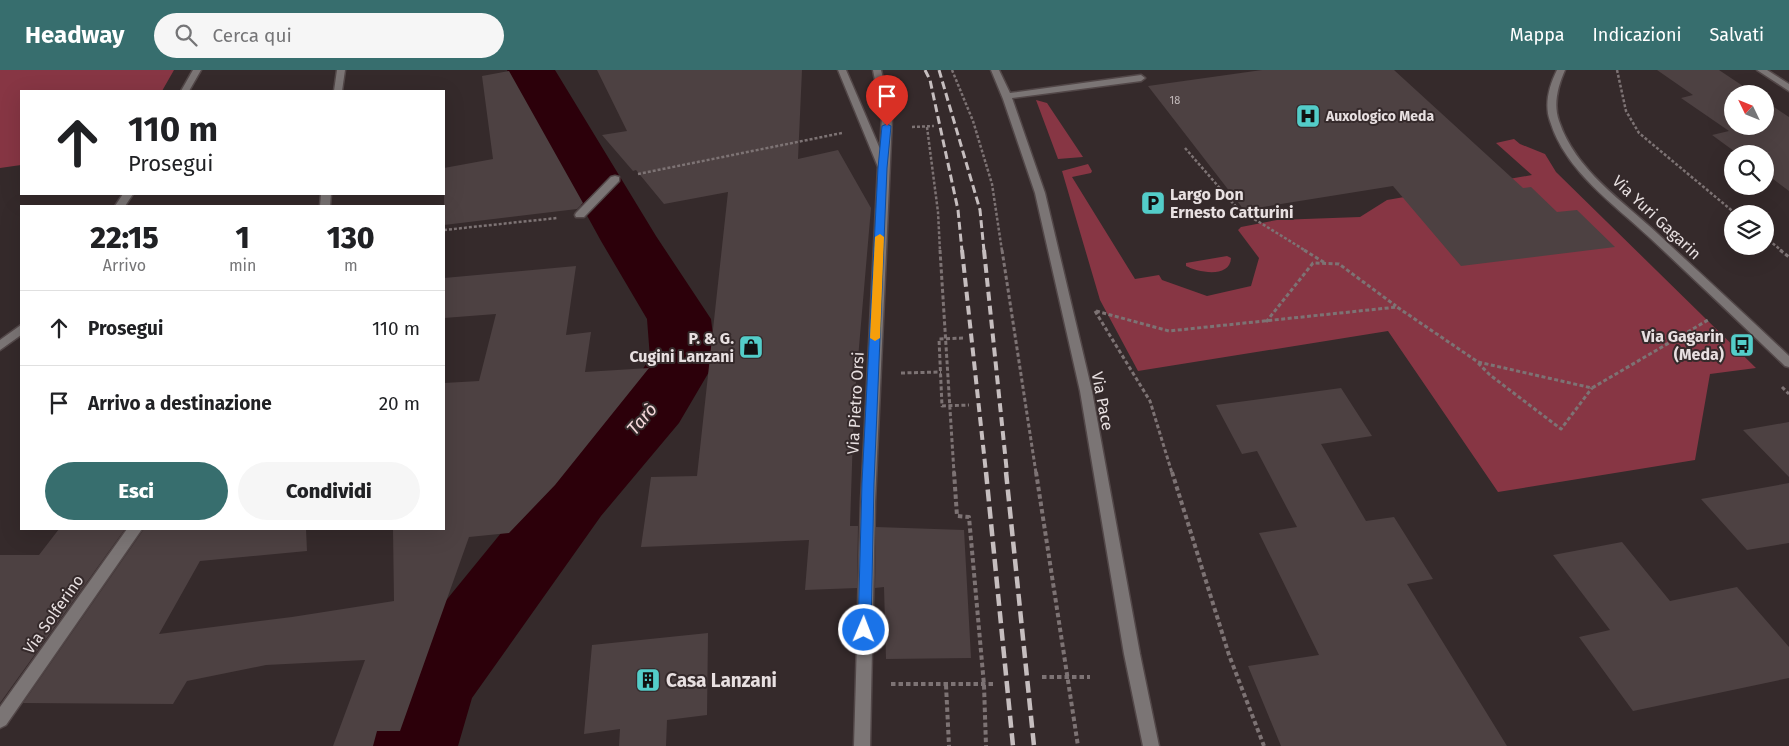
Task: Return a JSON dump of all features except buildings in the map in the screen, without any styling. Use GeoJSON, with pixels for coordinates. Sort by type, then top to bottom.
{"type":"FeatureCollection","features":[{"type":"Feature","properties":{"kind":"street"},"geometry":{"type":"LineString","coordinates":[[186,90],[197,70]]}},
{"type":"Feature","properties":{"kind":"street"},"geometry":{"type":"LineString","coordinates":[[338,90],[341,70]]}},
{"type":"Feature","properties":{"kind":"street","name":"Via Pietro Orsi"},"geometry":{"type":"LineString","coordinates":[[842,70],[883,168],[873,373],[862,746]]}},
{"type":"Feature","properties":{"kind":"street"},"geometry":{"type":"LineString","coordinates":[[877,70],[887,117],[883,168]]}},
{"type":"Feature","properties":{"kind":"street","name":"Via Pace"},"geometry":{"type":"LineString","coordinates":[[995,70],[1040,193],[1086,391],[1132,654],[1151,746]]}},
{"type":"Feature","properties":{"kind":"street","name":"Via Yuri Gagarin"},"geometry":{"type":"LineString","coordinates":[[1561,70],[1552,92],[1551,110],[1556,128],[1571,153],[1608,194],[1789,363]]}},
{"type":"Feature","properties":{"kind":"street"},"geometry":{"type":"LineString","coordinates":[[1761,70],[1789,88]]}},
{"type":"Feature","properties":{"kind":"street"},"geometry":{"type":"LineString","coordinates":[[1006,96],[1141,78]]}},
{"type":"Feature","properties":{"kind":"street"},"geometry":{"type":"LineString","coordinates":[[580,215],[615,179]]}},
{"type":"Feature","properties":{"kind":"street"},"geometry":{"type":"LineString","coordinates":[[0,346],[20,330]]}},
{"type":"Feature","properties":{"kind":"street","name":"Via Solferino"},"geometry":{"type":"LineString","coordinates":[[0,720],[134,530]]}},
{"type":"Feature","properties":{"kind":"path"},"geometry":{"type":"LineString","coordinates":[[952,70],[973,121],[992,184],[1078,746]]}},
{"type":"Feature","properties":{"kind":"path"},"geometry":{"type":"LineString","coordinates":[[1617,70],[1626,110],[1639,133],[1725,205]]}},
{"type":"Feature","properties":{"kind":"path"},"geometry":{"type":"LineString","coordinates":[[934,126],[926,127],[938,212],[957,516],[969,517],[984,685],[986,746]]}},
{"type":"Feature","properties":{"kind":"path"},"geometry":{"type":"LineString","coordinates":[[615,179],[866,128]]}},
{"type":"Feature","properties":{"kind":"path"},"geometry":{"type":"LineString","coordinates":[[1186,148],[1238,209],[1325,263]]}},
{"type":"Feature","properties":{"kind":"path"},"geometry":{"type":"LineString","coordinates":[[445,230],[580,215]]}},
{"type":"Feature","properties":{"kind":"path"},"geometry":{"type":"LineString","coordinates":[[1774,244],[1789,257]]}},
{"type":"Feature","properties":{"kind":"path"},"geometry":{"type":"LineString","coordinates":[[1266,322],[1313,263],[1338,264],[1478,362],[1490,375],[1562,429],[1592,388],[1711,318],[1742,319]]}},
{"type":"Feature","properties":{"kind":"path"},"geometry":{"type":"LineString","coordinates":[[1264,746],[1229,655],[1150,401],[1095,311],[1169,331],[1397,307]]}},
{"type":"Feature","properties":{"kind":"path"},"geometry":{"type":"LineString","coordinates":[[963,338],[939,339],[942,406],[969,404]]}},
{"type":"Feature","properties":{"kind":"path"},"geometry":{"type":"LineString","coordinates":[[1478,362],[1592,388]]}},
{"type":"Feature","properties":{"kind":"path"},"geometry":{"type":"LineString","coordinates":[[873,373],[940,372]]}},
{"type":"Feature","properties":{"kind":"path"},"geometry":{"type":"LineString","coordinates":[[1042,677],[1090,677]]}},
{"type":"Feature","properties":{"kind":"path"},"geometry":{"type":"LineString","coordinates":[[863,685],[996,684]]}},
{"type":"Feature","properties":{"kind":"path"},"geometry":{"type":"LineString","coordinates":[[946,685],[949,746]]}},
{"type":"Feature","properties":{"kind":"shaded area"},"geometry":{"type":"Polygon","coordinates":[[[0,70],[174,70],[163,90],[20,90],[20,165],[0,168],[0,70]]]}},
{"type":"Feature","properties":{"kind":"shaded area"},"geometry":{"type":"Polygon","coordinates":[[[1036,100],[1047,103],[1083,157],[1058,159],[1036,100]]]}},
{"type":"Feature","properties":{"kind":"shaded area"},"geometry":{"type":"Polygon","coordinates":[[[1514,139],[1520,144],[1545,154],[1556,172],[1756,368],[1710,374],[1695,460],[1498,492],[1388,331],[1138,371],[1100,300],[1062,171],[1088,164],[1092,171],[1091,173],[1072,177],[1135,279],[1159,275],[1162,280],[1207,296],[1251,286],[1259,258],[1238,230],[1241,227],[1277,220],[1360,217],[1387,200],[1532,175],[1496,143],[1514,139]]]}},
{"type":"Feature","properties":{"kind":"shaded area"},"geometry":{"type":"Polygon","coordinates":[[[1227,256],[1231,258],[1229,265],[1219,271],[1205,272],[1186,266],[1186,263],[1227,256]]]}},
{"type":"Feature","properties":{"kind":"waterway","name":"Tarò"},"geometry":{"type":"LineString","coordinates":[[413,746],[434,680],[575,495],[655,405],[683,360],[679,319],[630,241],[531,70]]}},
{"type":"Feature","properties":{"kind":"railway"},"geometry":{"type":"LineString","coordinates":[[925,70],[930,80],[958,210],[962,251]]}},
{"type":"Feature","properties":{"kind":"railway"},"geometry":{"type":"LineString","coordinates":[[939,70],[980,210],[984,251]]}},
{"type":"Feature","properties":{"kind":"railway"},"geometry":{"type":"LineString","coordinates":[[962,250],[986,473]]}},
{"type":"Feature","properties":{"kind":"railway"},"geometry":{"type":"LineString","coordinates":[[984,250],[1007,473]]}},
{"type":"Feature","properties":{"kind":"railway"},"geometry":{"type":"LineString","coordinates":[[986,472],[1013,746]]}},
{"type":"Feature","properties":{"kind":"railway"},"geometry":{"type":"LineString","coordinates":[[1006,472],[1034,746]]}},
{"type":"Feature","properties":{"kind":"slow traffic"},"geometry":{"type":"LineString","coordinates":[[875,338],[880,237]]}},
{"type":"Feature","properties":{"kind":"place","name":"Auxologico Meda"},"geometry":{"type":"Point","coordinates":[1308,116]}},
{"type":"Feature","properties":{"kind":"place","name":"Largo Don Ernesto Catturini"},"geometry":{"type":"Point","coordinates":[1153,203]}},
{"type":"Feature","properties":{"kind":"place","name":"Via Gagarin (Meda)"},"geometry":{"type":"Point","coordinates":[1742,345]}},
{"type":"Feature","properties":{"kind":"place","name":"P. & G. Cugini Lanzani"},"geometry":{"type":"Point","coordinates":[751,347]}},
{"type":"Feature","properties":{"kind":"place","name":"Casa Lanzani"},"geometry":{"type":"Point","coordinates":[648,680]}},
{"type":"Feature","properties":{"kind":"route"},"geometry":{"type":"LineString","coordinates":[[864,630],[868,483],[883,168],[887,126]]}}]}
